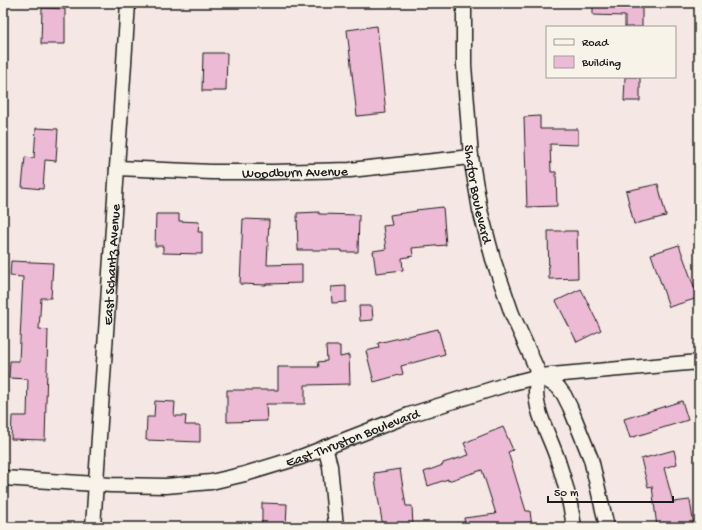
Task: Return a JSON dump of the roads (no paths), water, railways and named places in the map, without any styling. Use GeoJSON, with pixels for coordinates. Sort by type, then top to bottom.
{"type":"FeatureCollection","features":[{"type":"Feature","properties":{"kind":"street","name":"East Schantz Avenue"},"geometry":{"type":"LineString","coordinates":[[93,527],[128,3]]}},
{"type":"Feature","properties":{"kind":"street","name":"Shafor Boulevard"},"geometry":{"type":"LineString","coordinates":[[464,3],[464,65],[471,156],[480,210],[493,259],[512,314],[540,376]]}},
{"type":"Feature","properties":{"kind":"street","name":"Woodburn Avenue"},"geometry":{"type":"LineString","coordinates":[[117,168],[212,172],[350,170],[471,156]]}},
{"type":"Feature","properties":{"kind":"street","name":"East Thruston Boulevard"},"geometry":{"type":"LineString","coordinates":[[3,478],[111,485],[166,486],[211,482],[245,474],[301,457],[408,415],[508,384],[540,376],[699,362]]}},
{"type":"Feature","properties":{"kind":"street"},"geometry":{"type":"LineString","coordinates":[[574,527],[573,515],[558,461],[541,418],[537,403],[536,389],[540,376],[558,387],[570,407],[591,459],[607,527]]}},
{"type":"Feature","properties":{"kind":"street"},"geometry":{"type":"LineString","coordinates":[[325,447],[330,466],[336,527]]}}]}
